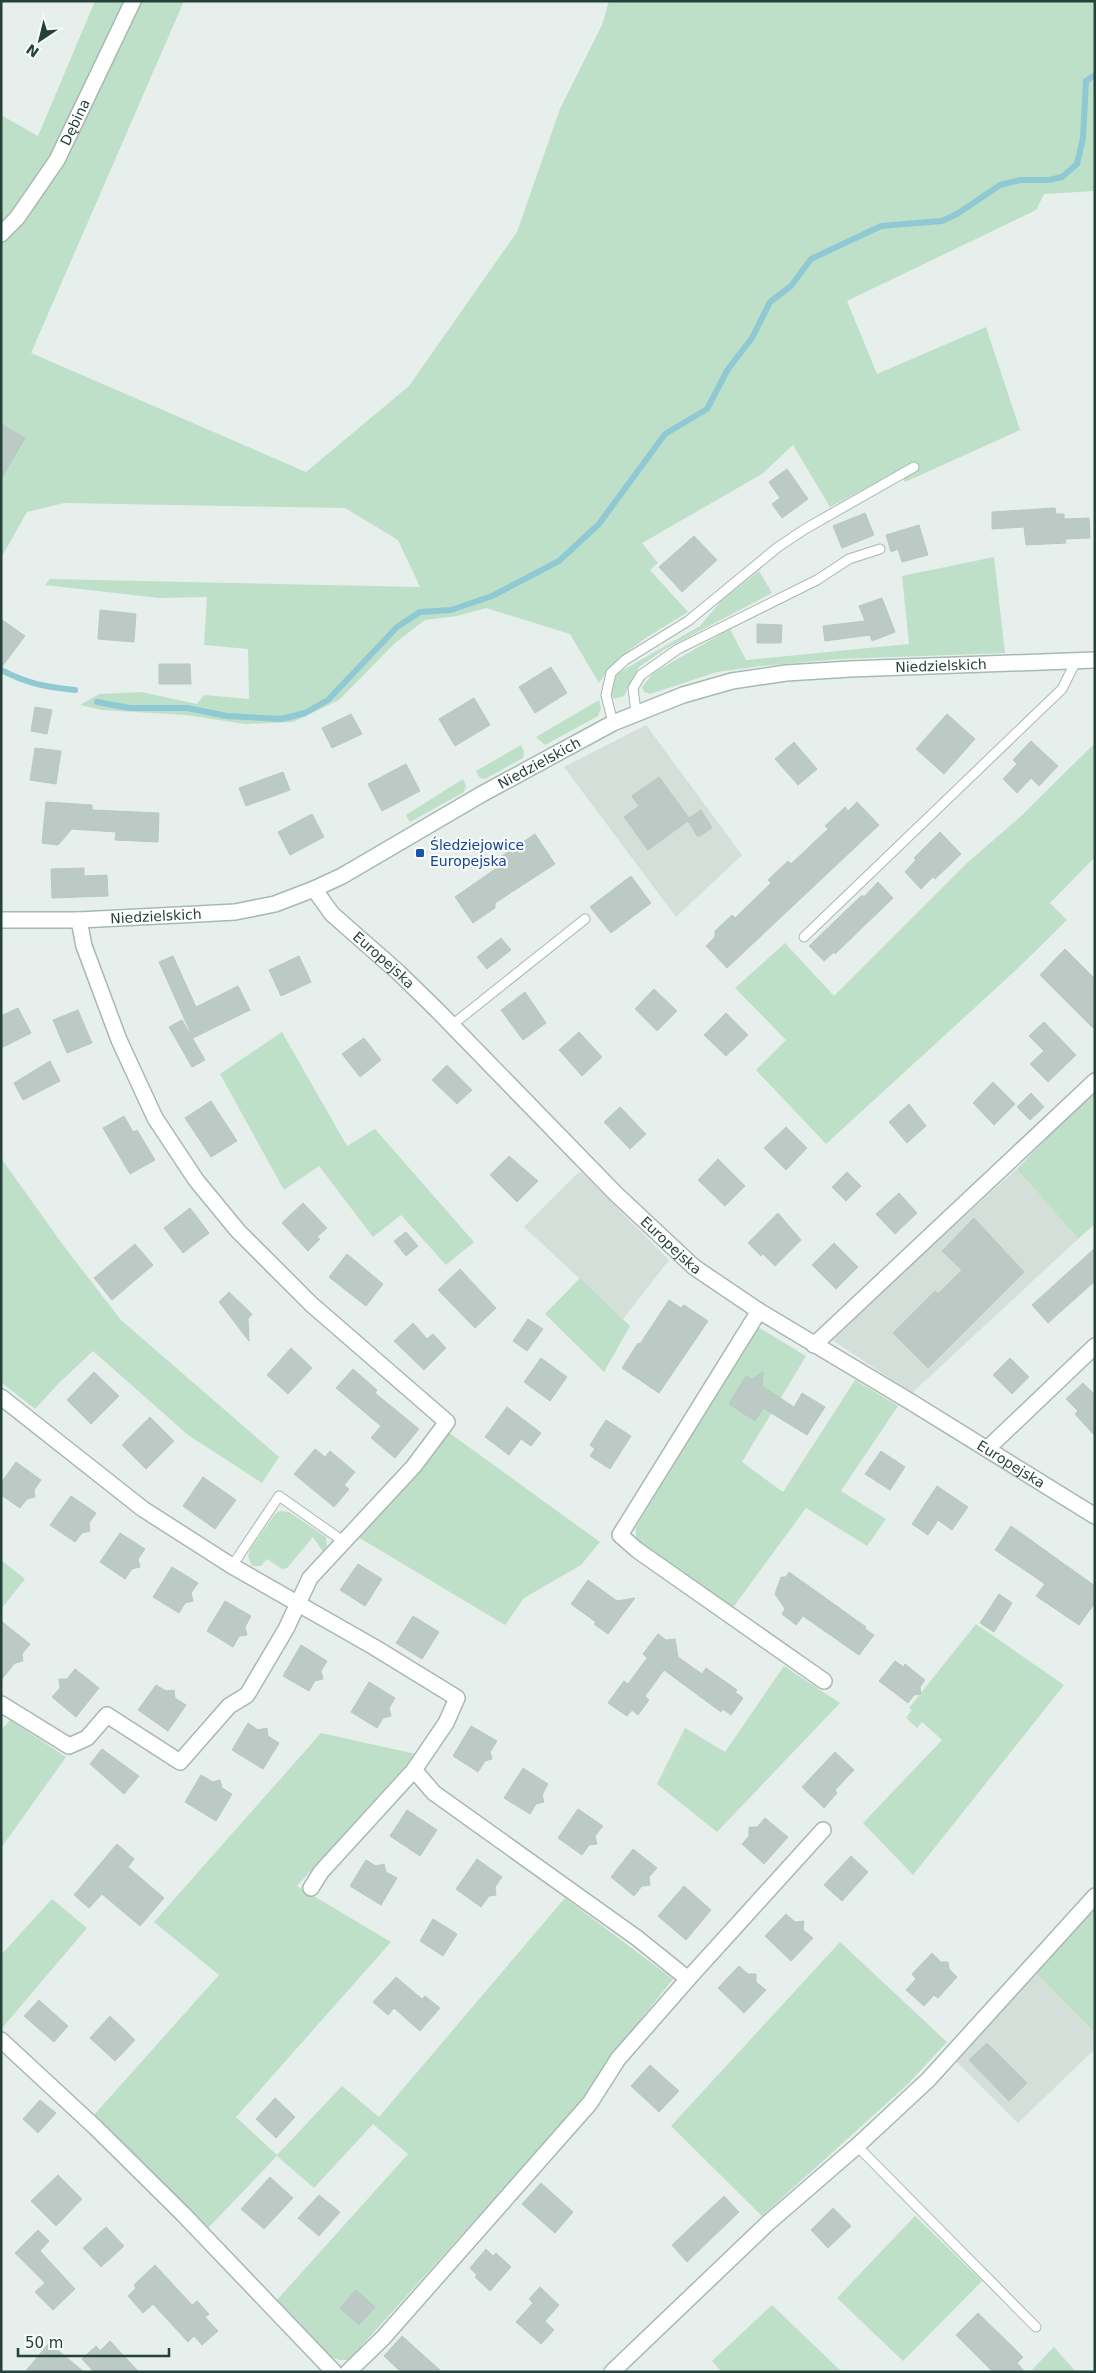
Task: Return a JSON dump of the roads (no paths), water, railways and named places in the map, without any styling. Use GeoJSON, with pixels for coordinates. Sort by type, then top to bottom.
{"type":"FeatureCollection","features":[{"type":"Feature","properties":{"kind":"street","name":"Dębina"},"geometry":{"type":"LineString","coordinates":[[1,234],[16,218],[57,160],[133,1]]}},
{"type":"Feature","properties":{"kind":"street","name":"Niedzielskich"},"geometry":{"type":"LineString","coordinates":[[1,920],[80,920],[235,912],[275,904],[314,889],[482,794],[613,723],[636,712],[683,695],[732,681],[786,673],[1095,660]]}},
{"type":"Feature","properties":{"kind":"street","name":"Europejska"},"geometry":{"type":"LineString","coordinates":[[314,889],[332,914],[398,972],[452,1024],[616,1194],[674,1250],[759,1311],[1095,1516]]}},
{"type":"Feature","properties":{"kind":"street"},"geometry":{"type":"LineString","coordinates":[[1,1704],[68,1746],[87,1738],[108,1715],[180,1762],[229,1706],[247,1694],[286,1629],[310,1578],[343,1540],[414,1466],[448,1422],[311,1304],[238,1231],[196,1180],[155,1118],[119,1040],[84,946],[80,920]]}},
{"type":"Feature","properties":{"kind":"street"},"geometry":{"type":"LineString","coordinates":[[814,1345],[1095,1081]]}},
{"type":"Feature","properties":{"kind":"street"},"geometry":{"type":"LineString","coordinates":[[759,1311],[620,1534],[637,1550],[824,1681]]}},
{"type":"Feature","properties":{"kind":"street"},"geometry":{"type":"LineString","coordinates":[[987,1449],[1095,1346]]}},
{"type":"Feature","properties":{"kind":"street"},"geometry":{"type":"LineString","coordinates":[[1,1396],[143,1510],[232,1566],[457,1698],[446,1723],[414,1770],[321,1872],[311,1888]]}},
{"type":"Feature","properties":{"kind":"street"},"geometry":{"type":"LineString","coordinates":[[414,1770],[434,1793],[637,1938],[688,1979]]}},
{"type":"Feature","properties":{"kind":"street"},"geometry":{"type":"LineString","coordinates":[[348,2372],[383,2338],[590,2103],[618,2059],[823,1830]]}},
{"type":"Feature","properties":{"kind":"street"},"geometry":{"type":"LineString","coordinates":[[612,2372],[768,2223],[857,2146],[928,2080],[1095,1896]]}},
{"type":"Feature","properties":{"kind":"street"},"geometry":{"type":"LineString","coordinates":[[1,2040],[183,2214],[334,2372]]}},
{"type":"Feature","properties":{"kind":"lane"},"geometry":{"type":"LineString","coordinates":[[613,723],[606,695],[611,673],[625,660],[688,621],[785,542],[914,467]]}},
{"type":"Feature","properties":{"kind":"lane"},"geometry":{"type":"LineString","coordinates":[[636,712],[633,688],[641,675],[678,649],[817,580],[849,559],[880,549]]}},
{"type":"Feature","properties":{"kind":"lane"},"geometry":{"type":"LineString","coordinates":[[804,937],[1062,689],[1076,661]]}},
{"type":"Feature","properties":{"kind":"lane"},"geometry":{"type":"LineString","coordinates":[[452,1024],[585,919]]}},
{"type":"Feature","properties":{"kind":"lane"},"geometry":{"type":"LineString","coordinates":[[232,1566],[279,1496],[343,1540]]}},
{"type":"Feature","properties":{"kind":"lane"},"geometry":{"type":"LineString","coordinates":[[857,2146],[1036,2327]]}},
{"type":"Feature","properties":{"kind":"waterway"},"geometry":{"type":"LineString","coordinates":[[97,702],[130,708],[187,708],[227,716],[281,719],[305,713],[328,700],[397,627],[420,612],[451,610],[492,596],[559,561],[599,524],[665,434],[707,409],[728,369],[752,338],[770,302],[791,286],[811,259],[881,226],[942,221],[957,214],[1000,185],[1020,180],[1049,180],[1062,177],[1077,164],[1083,138],[1086,81],[1095,75]]}},
{"type":"Feature","properties":{"kind":"waterway"},"geometry":{"type":"LineString","coordinates":[[1,670],[20,679],[37,684],[75,690]]}},
{"type":"Feature","properties":{"kind":"place","name":"Śledziejowice Europejska"},"geometry":{"type":"Point","coordinates":[420,853]}}]}
